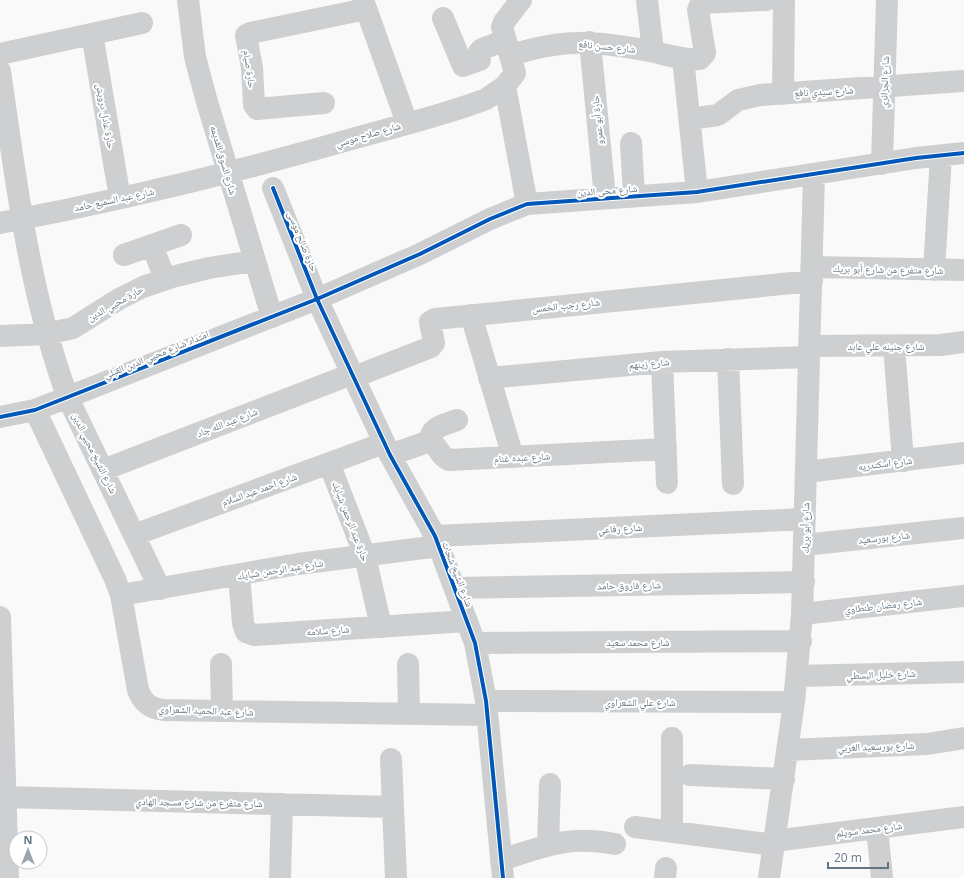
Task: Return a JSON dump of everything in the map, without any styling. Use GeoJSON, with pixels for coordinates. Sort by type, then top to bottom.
{"type":"FeatureCollection","features":[{"type":"Feature","properties":{"kind":"street","name":"شارع السوق القديمه"},"geometry":{"type":"LineString","coordinates":[[188,0],[196,58],[227,172],[272,317]]}},
{"type":"Feature","properties":{"kind":"street"},"geometry":{"type":"LineString","coordinates":[[521,0],[504,22],[502,27],[515,73],[505,86],[527,204]]}},
{"type":"Feature","properties":{"kind":"street"},"geometry":{"type":"LineString","coordinates":[[646,0],[653,52]]}},
{"type":"Feature","properties":{"kind":"street"},"geometry":{"type":"LineString","coordinates":[[697,192],[690,119],[693,58],[705,54],[698,10],[699,5],[701,3],[766,0]]}},
{"type":"Feature","properties":{"kind":"street"},"geometry":{"type":"LineString","coordinates":[[783,94],[784,0]]}},
{"type":"Feature","properties":{"kind":"street","name":"شارع الجزائري"},"geometry":{"type":"LineString","coordinates":[[882,164],[883,88],[887,0]]}},
{"type":"Feature","properties":{"kind":"street"},"geometry":{"type":"LineString","coordinates":[[364,4],[407,123]]}},
{"type":"Feature","properties":{"kind":"street","name":"حارة صيام"},"geometry":{"type":"LineString","coordinates":[[324,103],[257,109],[254,105],[252,68],[245,37],[250,33],[364,4]]}},
{"type":"Feature","properties":{"kind":"street","name":"شارع حسن نافع"},"geometry":{"type":"LineString","coordinates":[[444,18],[463,66],[480,60],[479,52],[482,49],[536,47],[590,42],[693,58]]}},
{"type":"Feature","properties":{"kind":"street"},"geometry":{"type":"LineString","coordinates":[[0,54],[142,23]]}},
{"type":"Feature","properties":{"kind":"street","name":"حارة عادل درويش"},"geometry":{"type":"LineString","coordinates":[[92,34],[120,198]]}},
{"type":"Feature","properties":{"kind":"street","name":"حارة أبو عمرو"},"geometry":{"type":"LineString","coordinates":[[590,42],[604,198]]}},
{"type":"Feature","properties":{"kind":"street","name":"شارع الشيخ محيي الدين"},"geometry":{"type":"LineString","coordinates":[[0,71],[22,218],[48,334],[68,398],[160,589]]}},
{"type":"Feature","properties":{"kind":"street","name":"شارع سيدي نافع"},"geometry":{"type":"LineString","coordinates":[[690,119],[718,115],[738,100],[747,97],[964,81]]}},
{"type":"Feature","properties":{"kind":"street","name":"شارع صلاح موسي"},"geometry":{"type":"LineString","coordinates":[[227,172],[318,149],[473,104],[496,94],[505,86]]}},
{"type":"Feature","properties":{"kind":"street"},"geometry":{"type":"LineString","coordinates":[[631,143],[634,196]]}},
{"type":"Feature","properties":{"kind":"street","name":"شارع محى الدين"},"geometry":{"type":"LineString","coordinates":[[272,317],[414,257],[490,219],[527,204],[697,192],[882,164],[964,154]]}},
{"type":"Feature","properties":{"kind":"street"},"geometry":{"type":"LineString","coordinates":[[934,270],[941,156]]}},
{"type":"Feature","properties":{"kind":"street","name":"شارع عبد السميع حامد"},"geometry":{"type":"LineString","coordinates":[[0,222],[120,198],[227,172]]}},
{"type":"Feature","properties":{"kind":"street","name":"شارع أبو بريك"},"geometry":{"type":"LineString","coordinates":[[769,878],[794,702],[802,614],[814,175]]}},
{"type":"Feature","properties":{"kind":"street","name":"حارة صالح موسى"},"geometry":{"type":"LineString","coordinates":[[273,188],[317,299]]}},
{"type":"Feature","properties":{"kind":"street"},"geometry":{"type":"LineString","coordinates":[[124,254],[181,236]]}},
{"type":"Feature","properties":{"kind":"street"},"geometry":{"type":"LineString","coordinates":[[152,245],[165,279]]}},
{"type":"Feature","properties":{"kind":"street","name":"حارة محيي الدين"},"geometry":{"type":"LineString","coordinates":[[0,336],[48,334],[73,328],[119,299],[143,287],[165,279],[209,268],[254,261]]}},
{"type":"Feature","properties":{"kind":"street","name":"شارع متفرع من شارع أبو بريك"},"geometry":{"type":"LineString","coordinates":[[812,274],[964,270]]}},
{"type":"Feature","properties":{"kind":"street","name":"شارع رجب الخمس"},"geometry":{"type":"LineString","coordinates":[[353,375],[431,347],[434,343],[430,325],[432,320],[812,274]]}},
{"type":"Feature","properties":{"kind":"street","name":"شارع الشيخ شحات"},"geometry":{"type":"LineString","coordinates":[[317,299],[387,449],[437,541],[475,643],[486,708],[502,869]]}},
{"type":"Feature","properties":{"kind":"street"},"geometry":{"type":"LineString","coordinates":[[471,315],[513,457]]}},
{"type":"Feature","properties":{"kind":"street","name":"امتداد شارع محيي الدين القبلي"},"geometry":{"type":"LineString","coordinates":[[0,417],[35,410],[68,398],[272,317]]}},
{"type":"Feature","properties":{"kind":"street","name":"شارع جنينه علي عابد"},"geometry":{"type":"LineString","coordinates":[[808,352],[894,346],[941,345],[964,342]]}},
{"type":"Feature","properties":{"kind":"street"},"geometry":{"type":"LineString","coordinates":[[894,346],[903,461]]}},
{"type":"Feature","properties":{"kind":"street","name":"شارع زينهم"},"geometry":{"type":"LineString","coordinates":[[489,378],[662,362],[728,359],[808,352]]}},
{"type":"Feature","properties":{"kind":"street"},"geometry":{"type":"LineString","coordinates":[[728,359],[733,484]]}},
{"type":"Feature","properties":{"kind":"street"},"geometry":{"type":"LineString","coordinates":[[662,362],[667,483]]}},
{"type":"Feature","properties":{"kind":"street","name":"شارع عبد الله جاد"},"geometry":{"type":"LineString","coordinates":[[103,470],[353,375]]}},
{"type":"Feature","properties":{"kind":"street","name":"شارع عبد الحميد الشعراوي"},"geometry":{"type":"LineString","coordinates":[[35,410],[121,596],[138,690],[144,702],[154,709],[409,714],[486,708]]}},
{"type":"Feature","properties":{"kind":"street"},"geometry":{"type":"LineString","coordinates":[[387,449],[430,441],[430,434],[434,428],[457,420]]}},
{"type":"Feature","properties":{"kind":"street","name":"شارع عبده غنام"},"geometry":{"type":"LineString","coordinates":[[430,441],[434,443],[440,454],[449,460],[666,449]]}},
{"type":"Feature","properties":{"kind":"street","name":"شارع احمد عبد السلام"},"geometry":{"type":"LineString","coordinates":[[134,535],[329,463],[387,449]]}},
{"type":"Feature","properties":{"kind":"street","name":"شارع اسكندريه"},"geometry":{"type":"LineString","coordinates":[[806,472],[964,453]]}},
{"type":"Feature","properties":{"kind":"street","name":"حارة عبد الرحمن شبايك"},"geometry":{"type":"LineString","coordinates":[[329,463],[365,556],[381,626]]}},
{"type":"Feature","properties":{"kind":"street","name":"شارع رفاعي"},"geometry":{"type":"LineString","coordinates":[[437,541],[805,519]]}},
{"type":"Feature","properties":{"kind":"street","name":"شارع بورسعيد"},"geometry":{"type":"LineString","coordinates":[[804,545],[964,528]]}},
{"type":"Feature","properties":{"kind":"street","name":"شارع عبد الرحمن شبايك"},"geometry":{"type":"LineString","coordinates":[[121,596],[298,564],[365,556],[437,541]]}},
{"type":"Feature","properties":{"kind":"street","name":"شارع سلامه"},"geometry":{"type":"LineString","coordinates":[[239,575],[243,623],[246,632],[255,635],[467,621]]}},
{"type":"Feature","properties":{"kind":"street","name":"شارع فاروق حامد"},"geometry":{"type":"LineString","coordinates":[[455,588],[804,582]]}},
{"type":"Feature","properties":{"kind":"street","name":"شارع رمضان طنطاوي"},"geometry":{"type":"LineString","coordinates":[[802,614],[964,596]]}},
{"type":"Feature","properties":{"kind":"street"},"geometry":{"type":"LineString","coordinates":[[0,617],[1,730],[8,878]]}},
{"type":"Feature","properties":{"kind":"street","name":"شارع محمد سعيد"},"geometry":{"type":"LineString","coordinates":[[475,643],[800,641]]}},
{"type":"Feature","properties":{"kind":"street"},"geometry":{"type":"LineString","coordinates":[[221,664],[222,711]]}},
{"type":"Feature","properties":{"kind":"street"},"geometry":{"type":"LineString","coordinates":[[408,664],[409,714]]}},
{"type":"Feature","properties":{"kind":"street","name":"شارع خليل البسطي"},"geometry":{"type":"LineString","coordinates":[[797,676],[964,672]]}},
{"type":"Feature","properties":{"kind":"street","name":"شارع علي الشعراوي"},"geometry":{"type":"LineString","coordinates":[[486,708],[794,702]]}},
{"type":"Feature","properties":{"kind":"street"},"geometry":{"type":"LineString","coordinates":[[672,738],[672,832]]}},
{"type":"Feature","properties":{"kind":"street","name":"شارع بورسعيد الغربي"},"geometry":{"type":"LineString","coordinates":[[788,750],[927,744],[964,738]]}},
{"type":"Feature","properties":{"kind":"street"},"geometry":{"type":"LineString","coordinates":[[391,759],[396,878]]}},
{"type":"Feature","properties":{"kind":"street"},"geometry":{"type":"LineString","coordinates":[[690,776],[784,780]]}},
{"type":"Feature","properties":{"kind":"street"},"geometry":{"type":"LineString","coordinates":[[548,845],[550,784]]}},
{"type":"Feature","properties":{"kind":"street","name":"شارع متفرع من شارع مسجد الهادي"},"geometry":{"type":"LineString","coordinates":[[5,797],[393,806]]}},
{"type":"Feature","properties":{"kind":"street"},"geometry":{"type":"LineString","coordinates":[[280,878],[282,804]]}},
{"type":"Feature","properties":{"kind":"street","name":"شارع محمد سويلم"},"geometry":{"type":"LineString","coordinates":[[635,827],[774,843],[964,817]]}},
{"type":"Feature","properties":{"kind":"street"},"geometry":{"type":"LineString","coordinates":[[877,828],[882,878]]}},
{"type":"Feature","properties":{"kind":"street"},"geometry":{"type":"LineString","coordinates":[[502,869],[548,845],[570,840],[593,840],[615,844]]}},
{"type":"Feature","properties":{"kind":"cycle path"},"geometry":{"type":"LineString","coordinates":[[0,417],[35,410],[317,299],[420,254],[490,219],[527,204],[697,192],[916,158],[964,153]]}},
{"type":"Feature","properties":{"kind":"cycle path"},"geometry":{"type":"LineString","coordinates":[[273,188],[317,299],[390,455],[435,536],[475,643],[486,701],[503,878]]}}]}
